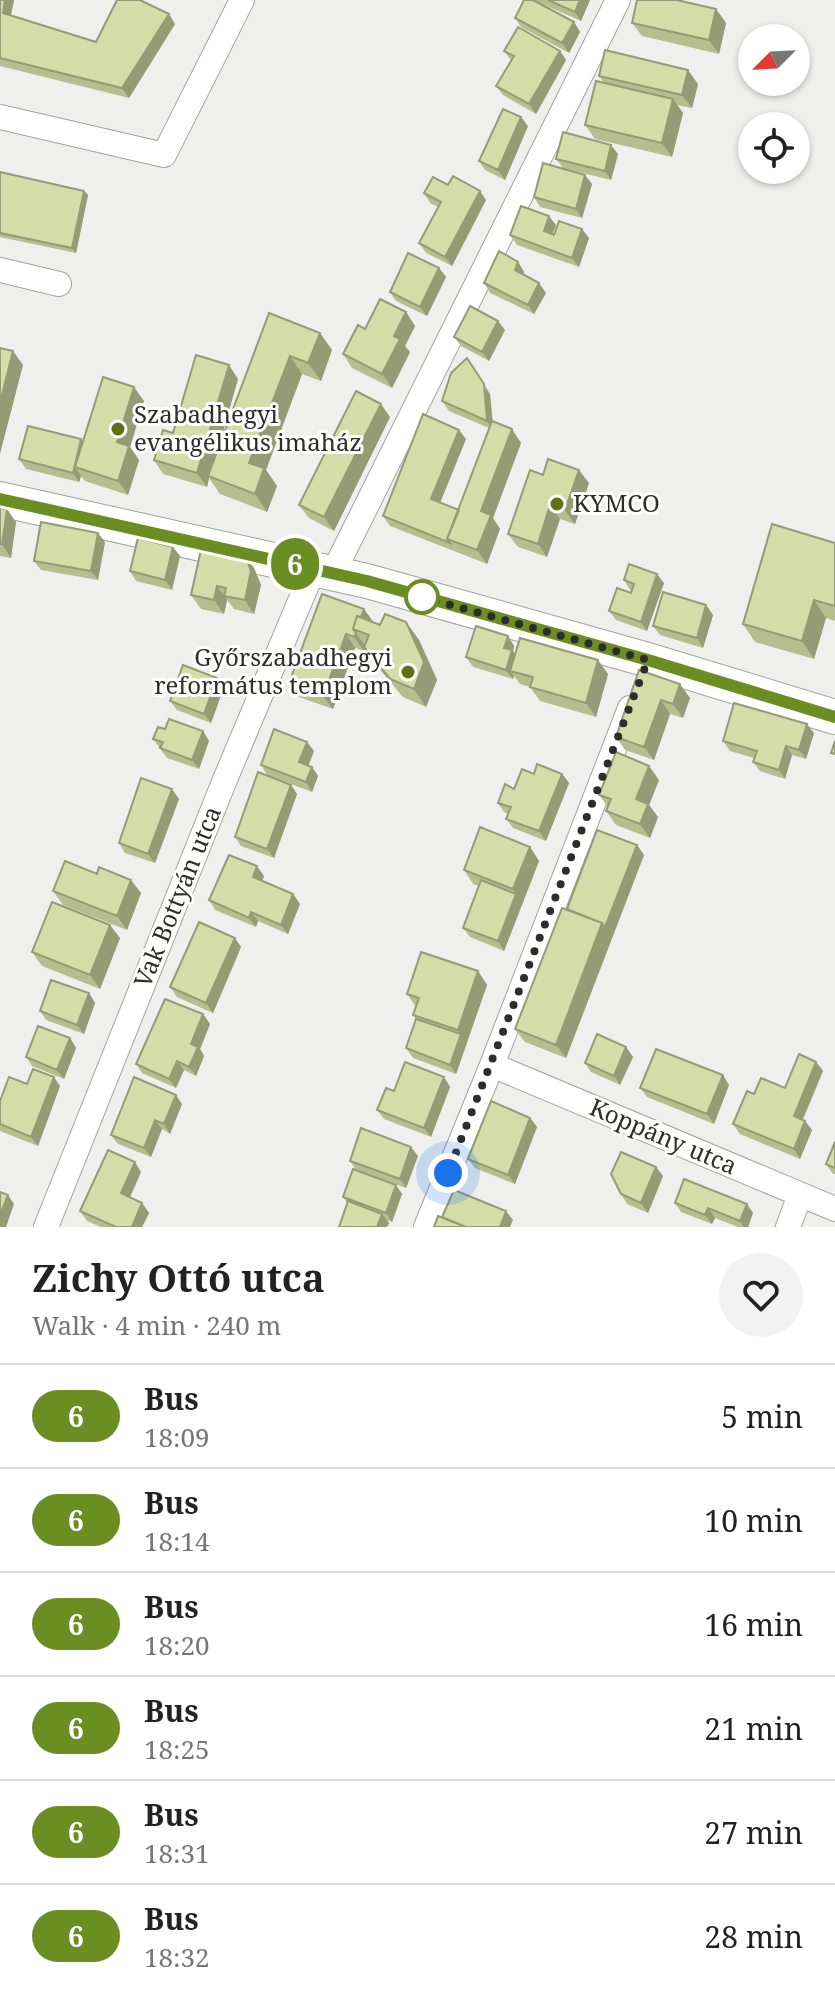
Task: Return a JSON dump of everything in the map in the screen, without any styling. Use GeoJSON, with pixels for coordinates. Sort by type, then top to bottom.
{"type":"FeatureCollection","features":[{"type":"Feature","properties":{"kind":"street"},"geometry":{"type":"LineString","coordinates":[[0,117],[164,155],[242,0]]}},
{"type":"Feature","properties":{"kind":"street","name":"Vak Bottyán utca"},"geometry":{"type":"LineString","coordinates":[[46,1227],[224,782],[324,570],[618,0]]}},
{"type":"Feature","properties":{"kind":"street"},"geometry":{"type":"LineString","coordinates":[[0,270],[59,284]]}},
{"type":"Feature","properties":{"kind":"street"},"geometry":{"type":"LineString","coordinates":[[0,499],[324,570],[648,660],[835,717]]}},
{"type":"Feature","properties":{"kind":"street"},"geometry":{"type":"LineString","coordinates":[[426,1227],[648,660]]}},
{"type":"Feature","properties":{"kind":"street","name":"Koppány utca"},"geometry":{"type":"LineString","coordinates":[[492,1065],[835,1209]]}},
{"type":"Feature","properties":{"kind":"street"},"geometry":{"type":"LineString","coordinates":[[788,1227],[800,1195]]}},
{"type":"Feature","properties":{"kind":"building"},"geometry":{"type":"Polygon","coordinates":[[[0,0],[5,0],[3,13],[96,42],[117,0],[140,0],[169,14],[122,88],[0,58],[0,0]]]}},
{"type":"Feature","properties":{"kind":"building"},"geometry":{"type":"Polygon","coordinates":[[[524,0],[533,0],[574,22],[562,43],[515,18],[524,0]]]}},
{"type":"Feature","properties":{"kind":"building"},"geometry":{"type":"Polygon","coordinates":[[[548,0],[580,0],[575,12],[548,0]]]}},
{"type":"Feature","properties":{"kind":"building"},"geometry":{"type":"Polygon","coordinates":[[[637,0],[677,0],[716,9],[709,40],[632,23],[637,0]]]}},
{"type":"Feature","properties":{"kind":"building"},"geometry":{"type":"Polygon","coordinates":[[[518,27],[560,51],[529,104],[496,86],[514,56],[504,51],[518,27]]]}},
{"type":"Feature","properties":{"kind":"building"},"geometry":{"type":"Polygon","coordinates":[[[605,50],[688,70],[682,95],[599,76],[605,50]]]}},
{"type":"Feature","properties":{"kind":"building"},"geometry":{"type":"Polygon","coordinates":[[[596,81],[673,99],[662,143],[585,125],[596,81]]]}},
{"type":"Feature","properties":{"kind":"building"},"geometry":{"type":"Polygon","coordinates":[[[503,109],[521,117],[498,170],[479,161],[503,109]]]}},
{"type":"Feature","properties":{"kind":"building"},"geometry":{"type":"Polygon","coordinates":[[[563,132],[611,145],[605,171],[556,159],[563,132]]]}},
{"type":"Feature","properties":{"kind":"building"},"geometry":{"type":"Polygon","coordinates":[[[543,163],[585,175],[576,209],[534,197],[543,163]]]}},
{"type":"Feature","properties":{"kind":"building"},"geometry":{"type":"Polygon","coordinates":[[[0,172],[84,191],[72,248],[0,233],[0,172]]]}},
{"type":"Feature","properties":{"kind":"building"},"geometry":{"type":"Polygon","coordinates":[[[453,176],[480,191],[445,257],[419,243],[441,202],[424,193],[433,177],[448,185],[453,176]]]}},
{"type":"Feature","properties":{"kind":"building"},"geometry":{"type":"Polygon","coordinates":[[[521,206],[549,216],[544,231],[554,235],[559,221],[582,229],[572,258],[510,235],[521,206]]]}},
{"type":"Feature","properties":{"kind":"building"},"geometry":{"type":"Polygon","coordinates":[[[499,251],[518,262],[515,270],[539,283],[528,305],[484,283],[499,251]]]}},
{"type":"Feature","properties":{"kind":"building"},"geometry":{"type":"Polygon","coordinates":[[[408,253],[439,268],[420,307],[390,292],[408,253]]]}},
{"type":"Feature","properties":{"kind":"building"},"geometry":{"type":"Polygon","coordinates":[[[380,299],[406,312],[394,336],[400,339],[382,374],[343,354],[358,325],[365,329],[380,299]]]}},
{"type":"Feature","properties":{"kind":"building"},"geometry":{"type":"Polygon","coordinates":[[[470,306],[498,321],[482,352],[454,337],[470,306]]]}},
{"type":"Feature","properties":{"kind":"building"},"geometry":{"type":"Polygon","coordinates":[[[269,313],[320,333],[308,363],[290,356],[249,463],[264,468],[255,494],[208,476],[269,313]]]}},
{"type":"Feature","properties":{"kind":"building"},"geometry":{"type":"Polygon","coordinates":[[[0,348],[13,351],[0,403],[0,348]]]}},
{"type":"Feature","properties":{"kind":"building"},"geometry":{"type":"Polygon","coordinates":[[[196,355],[229,365],[197,473],[154,460],[163,430],[173,433],[196,355]]]}},
{"type":"Feature","properties":{"kind":"building"},"geometry":{"type":"Polygon","coordinates":[[[467,358],[484,384],[487,421],[442,401],[451,373],[467,358]]]}},
{"type":"Feature","properties":{"kind":"building"},"geometry":{"type":"Polygon","coordinates":[[[103,377],[134,387],[117,442],[129,446],[118,481],[75,467],[103,377]]]}},
{"type":"Feature","properties":{"kind":"building"},"geometry":{"type":"Polygon","coordinates":[[[356,391],[381,404],[324,517],[299,505],[356,391]]]}},
{"type":"Feature","properties":{"kind":"building"},"geometry":{"type":"Polygon","coordinates":[[[423,414],[459,430],[431,499],[459,510],[447,539],[450,543],[383,516],[423,414]]]}},
{"type":"Feature","properties":{"kind":"building"},"geometry":{"type":"Polygon","coordinates":[[[492,421],[512,429],[481,511],[491,515],[477,550],[447,539],[492,421]]]}},
{"type":"Feature","properties":{"kind":"building"},"geometry":{"type":"Polygon","coordinates":[[[28,426],[81,439],[73,473],[19,459],[28,426]]]}},
{"type":"Feature","properties":{"kind":"building"},"geometry":{"type":"Polygon","coordinates":[[[548,459],[579,470],[565,510],[550,505],[538,544],[508,534],[530,470],[543,475],[548,459]]]}},
{"type":"Feature","properties":{"kind":"building"},"geometry":{"type":"Polygon","coordinates":[[[0,508],[7,509],[2,544],[0,544],[0,508]]]}},
{"type":"Feature","properties":{"kind":"building"},"geometry":{"type":"Polygon","coordinates":[[[41,522],[98,533],[91,571],[34,561],[41,522]]]}},
{"type":"Feature","properties":{"kind":"building"},"geometry":{"type":"Polygon","coordinates":[[[772,524],[835,543],[835,606],[814,600],[802,641],[743,624],[772,524]]]}},
{"type":"Feature","properties":{"kind":"building"},"geometry":{"type":"Polygon","coordinates":[[[138,538],[173,547],[165,580],[130,571],[138,538]]]}},
{"type":"Feature","properties":{"kind":"building"},"geometry":{"type":"Polygon","coordinates":[[[202,545],[245,555],[251,571],[245,600],[224,596],[226,588],[217,586],[214,600],[191,595],[202,545]]]}},
{"type":"Feature","properties":{"kind":"building"},"geometry":{"type":"Polygon","coordinates":[[[629,564],[657,574],[641,622],[609,611],[617,588],[631,593],[634,584],[624,580],[629,564]]]}},
{"type":"Feature","properties":{"kind":"building"},"geometry":{"type":"Polygon","coordinates":[[[663,592],[706,605],[697,638],[653,626],[663,592]]]}},
{"type":"Feature","properties":{"kind":"building"},"geometry":{"type":"Polygon","coordinates":[[[322,594],[364,609],[361,617],[357,616],[354,637],[346,634],[323,696],[289,683],[322,594]]]}},
{"type":"Feature","properties":{"kind":"building","name":"Győrszabadhegyi református templom"},"geometry":{"type":"Polygon","coordinates":[[[385,614],[406,622],[424,662],[414,689],[390,679],[364,647],[369,635],[353,629],[357,616],[380,625],[385,614]]]}},
{"type":"Feature","properties":{"kind":"building"},"geometry":{"type":"Polygon","coordinates":[[[476,626],[508,636],[504,648],[512,650],[506,670],[466,657],[476,626]]]}},
{"type":"Feature","properties":{"kind":"building"},"geometry":{"type":"Polygon","coordinates":[[[520,638],[598,660],[586,703],[530,687],[533,677],[510,671],[520,638]]]}},
{"type":"Feature","properties":{"kind":"building"},"geometry":{"type":"Polygon","coordinates":[[[183,665],[217,678],[204,714],[170,701],[183,665]]]}},
{"type":"Feature","properties":{"kind":"building"},"geometry":{"type":"Polygon","coordinates":[[[639,670],[680,684],[673,704],[661,700],[644,747],[616,737],[639,670]]]}},
{"type":"Feature","properties":{"kind":"building"},"geometry":{"type":"Polygon","coordinates":[[[734,703],[807,724],[799,750],[786,746],[779,770],[753,762],[757,751],[723,741],[734,703]]]}},
{"type":"Feature","properties":{"kind":"building"},"geometry":{"type":"Polygon","coordinates":[[[169,719],[203,731],[192,760],[160,748],[163,742],[153,739],[158,727],[165,729],[169,719]]]}},
{"type":"Feature","properties":{"kind":"building"},"geometry":{"type":"Polygon","coordinates":[[[274,729],[307,742],[299,762],[312,767],[306,782],[261,765],[274,729]]]}},
{"type":"Feature","properties":{"kind":"building"},"geometry":{"type":"Polygon","coordinates":[[[616,752],[649,766],[636,799],[648,804],[640,824],[606,811],[611,799],[599,795],[616,752]]]}},
{"type":"Feature","properties":{"kind":"building"},"geometry":{"type":"Polygon","coordinates":[[[537,764],[562,774],[539,831],[506,819],[511,807],[498,803],[505,784],[514,789],[522,769],[534,774],[537,764]]]}},
{"type":"Feature","properties":{"kind":"building"},"geometry":{"type":"Polygon","coordinates":[[[258,772],[291,785],[267,849],[235,837],[258,772]]]}},
{"type":"Feature","properties":{"kind":"building"},"geometry":{"type":"Polygon","coordinates":[[[141,778],[172,789],[148,854],[119,843],[141,778]]]}},
{"type":"Feature","properties":{"kind":"building"},"geometry":{"type":"Polygon","coordinates":[[[480,827],[530,847],[513,889],[464,870],[480,827]]]}},
{"type":"Feature","properties":{"kind":"building"},"geometry":{"type":"Polygon","coordinates":[[[597,830],[637,845],[605,927],[567,909],[597,830]]]}},
{"type":"Feature","properties":{"kind":"building"},"geometry":{"type":"Polygon","coordinates":[[[229,855],[257,866],[253,877],[293,894],[281,925],[251,912],[249,918],[209,900],[229,855]]]}},
{"type":"Feature","properties":{"kind":"building"},"geometry":{"type":"Polygon","coordinates":[[[65,861],[97,874],[99,867],[131,880],[117,916],[53,891],[65,861]]]}},
{"type":"Feature","properties":{"kind":"building"},"geometry":{"type":"Polygon","coordinates":[[[481,880],[516,894],[498,941],[463,928],[481,880]]]}},
{"type":"Feature","properties":{"kind":"building"},"geometry":{"type":"Polygon","coordinates":[[[52,902],[110,925],[90,975],[32,952],[52,902]]]}},
{"type":"Feature","properties":{"kind":"building"},"geometry":{"type":"Polygon","coordinates":[[[562,908],[602,923],[556,1045],[515,1029],[562,908]]]}},
{"type":"Feature","properties":{"kind":"building"},"geometry":{"type":"Polygon","coordinates":[[[199,922],[235,938],[206,1003],[170,987],[199,922]]]}},
{"type":"Feature","properties":{"kind":"building"},"geometry":{"type":"Polygon","coordinates":[[[421,952],[478,971],[458,1030],[413,1015],[419,998],[407,994],[421,952]]]}},
{"type":"Feature","properties":{"kind":"building"},"geometry":{"type":"Polygon","coordinates":[[[51,980],[89,993],[77,1025],[40,1011],[51,980]]]}},
{"type":"Feature","properties":{"kind":"building"},"geometry":{"type":"Polygon","coordinates":[[[165,999],[203,1014],[191,1044],[198,1047],[189,1067],[177,1061],[169,1079],[136,1064],[165,999]]]}},
{"type":"Feature","properties":{"kind":"building"},"geometry":{"type":"Polygon","coordinates":[[[416,1019],[461,1034],[450,1065],[406,1048],[416,1019]]]}},
{"type":"Feature","properties":{"kind":"building"},"geometry":{"type":"Polygon","coordinates":[[[38,1026],[70,1038],[57,1070],[26,1057],[38,1026]]]}},
{"type":"Feature","properties":{"kind":"building"},"geometry":{"type":"Polygon","coordinates":[[[597,1034],[626,1047],[614,1076],[585,1063],[597,1034]]]}},
{"type":"Feature","properties":{"kind":"building"},"geometry":{"type":"Polygon","coordinates":[[[656,1049],[723,1075],[707,1114],[640,1088],[656,1049]]]}},
{"type":"Feature","properties":{"kind":"building"},"geometry":{"type":"Polygon","coordinates":[[[799,1054],[816,1062],[794,1116],[805,1121],[794,1149],[733,1124],[747,1091],[754,1094],[761,1078],[785,1088],[799,1054]]]}},
{"type":"Feature","properties":{"kind":"building"},"geometry":{"type":"Polygon","coordinates":[[[405,1062],[444,1077],[424,1128],[377,1110],[386,1088],[394,1091],[405,1062]]]}},
{"type":"Feature","properties":{"kind":"building"},"geometry":{"type":"Polygon","coordinates":[[[33,1069],[54,1077],[31,1137],[0,1124],[0,1101],[9,1077],[27,1084],[33,1069]]]}},
{"type":"Feature","properties":{"kind":"building"},"geometry":{"type":"Polygon","coordinates":[[[134,1077],[176,1095],[164,1124],[155,1120],[144,1148],[111,1135],[134,1077]]]}},
{"type":"Feature","properties":{"kind":"building"},"geometry":{"type":"Polygon","coordinates":[[[491,1101],[530,1118],[508,1175],[468,1159],[491,1101]]]}},
{"type":"Feature","properties":{"kind":"building"},"geometry":{"type":"Polygon","coordinates":[[[361,1128],[411,1147],[400,1179],[350,1161],[361,1128]]]}},
{"type":"Feature","properties":{"kind":"building"},"geometry":{"type":"Polygon","coordinates":[[[835,1142],[835,1168],[826,1164],[835,1142]]]}},
{"type":"Feature","properties":{"kind":"building"},"geometry":{"type":"Polygon","coordinates":[[[108,1150],[135,1162],[121,1193],[142,1203],[132,1227],[116,1227],[80,1211],[108,1150]]]}},
{"type":"Feature","properties":{"kind":"building"},"geometry":{"type":"Polygon","coordinates":[[[621,1152],[656,1167],[641,1203],[621,1194],[611,1174],[621,1152]]]}},
{"type":"Feature","properties":{"kind":"building"},"geometry":{"type":"Polygon","coordinates":[[[353,1169],[396,1185],[386,1213],[343,1197],[353,1169]]]}},
{"type":"Feature","properties":{"kind":"building"},"geometry":{"type":"Polygon","coordinates":[[[684,1179],[747,1204],[740,1221],[708,1208],[705,1215],[675,1203],[684,1179]]]}},
{"type":"Feature","properties":{"kind":"building"},"geometry":{"type":"Polygon","coordinates":[[[454,1190],[506,1211],[500,1227],[466,1227],[442,1217],[454,1190]]]}},
{"type":"Feature","properties":{"kind":"building"},"geometry":{"type":"Polygon","coordinates":[[[0,1192],[8,1195],[0,1215],[0,1192]]]}},
{"type":"Feature","properties":{"kind":"building"},"geometry":{"type":"Polygon","coordinates":[[[348,1201],[382,1214],[377,1227],[339,1227],[348,1201]]]}},
{"type":"Feature","properties":{"kind":"building"},"geometry":{"type":"Polygon","coordinates":[[[438,1216],[466,1227],[434,1227],[438,1216]]]}},
{"type":"Feature","properties":{"kind":"bus line","name":"6"},"geometry":{"type":"LineString","coordinates":[[0,499],[367,581],[648,660],[835,717]]}},
{"type":"Feature","properties":{"kind":"place","name":"Szabadhegyi evangélikus imaház"},"geometry":{"type":"Point","coordinates":[118,429]}},
{"type":"Feature","properties":{"kind":"place","name":"KYMCO"},"geometry":{"type":"Point","coordinates":[557,504]}},
{"type":"Feature","properties":{"kind":"place","name":"Győrszabadhegyi református templom"},"geometry":{"type":"Point","coordinates":[408,672]}},
{"type":"Feature","properties":{"kind":"route"},"geometry":{"type":"LineString","coordinates":[[422,597],[648,660],[448,1173]]}}]}
